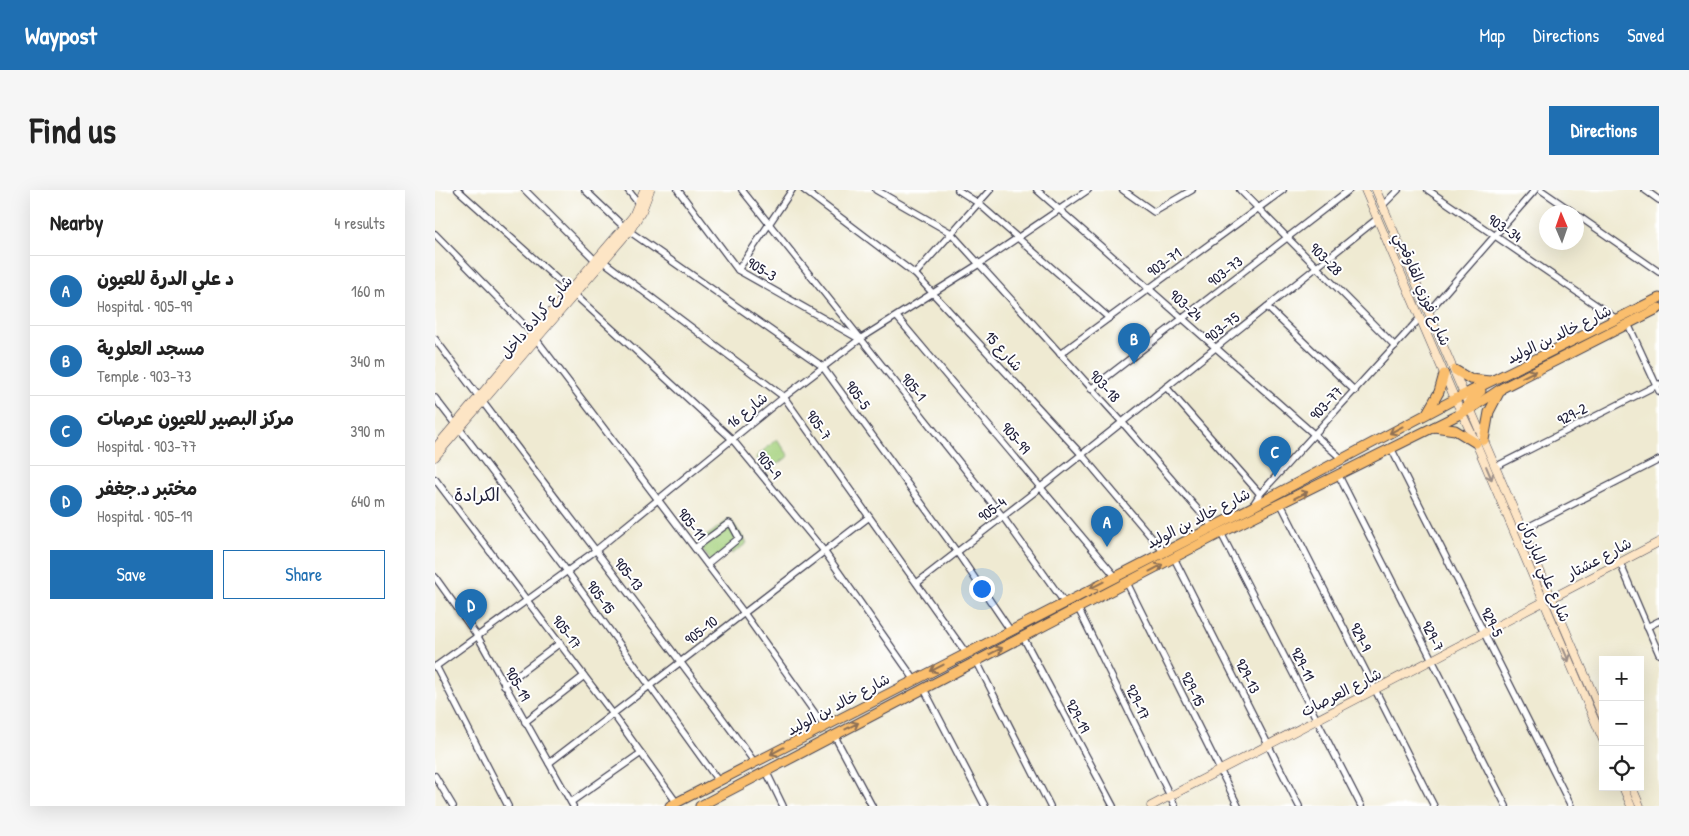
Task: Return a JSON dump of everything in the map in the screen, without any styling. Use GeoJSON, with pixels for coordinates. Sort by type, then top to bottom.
{"type":"FeatureCollection","features":[{"type":"Feature","properties":{"kind":"main road","name":"شارع خالد بن الوليد"},"geometry":{"type":"LineString","coordinates":[[1500,384],[1659,298]]}},
{"type":"Feature","properties":{"kind":"main road","name":"شارع خالد بن الوليد"},"geometry":{"type":"LineString","coordinates":[[1500,384],[1659,308]]}},
{"type":"Feature","properties":{"kind":"main road"},"geometry":{"type":"LineString","coordinates":[[1455,370],[1478,381],[1500,384]]}},
{"type":"Feature","properties":{"kind":"main road"},"geometry":{"type":"LineString","coordinates":[[1425,415],[1439,392],[1444,374]]}},
{"type":"Feature","properties":{"kind":"main road"},"geometry":{"type":"LineString","coordinates":[[1460,411],[1469,401],[1500,384]]}},
{"type":"Feature","properties":{"kind":"main road"},"geometry":{"type":"LineString","coordinates":[[1431,427],[1455,430],[1480,441],[1500,384]]}},
{"type":"Feature","properties":{"kind":"main road","name":"شارع خالد بن الوليد"},"geometry":{"type":"LineString","coordinates":[[673,804],[719,782],[966,652],[1252,507],[1455,399],[1469,401]]}},
{"type":"Feature","properties":{"kind":"main road"},"geometry":{"type":"LineString","coordinates":[[1460,411],[1465,400],[1469,401]]}},
{"type":"Feature","properties":{"kind":"main road","name":"شارع خالد بن الوليد"},"geometry":{"type":"LineString","coordinates":[[700,806],[1221,533],[1339,476],[1460,411]]}},
{"type":"Feature","properties":{"kind":"street","name":"905-9"},"geometry":{"type":"LineString","coordinates":[[458,190],[732,439],[824,551],[914,679]]}},
{"type":"Feature","properties":{"kind":"street","name":"905-7"},"geometry":{"type":"LineString","coordinates":[[525,190],[599,261],[783,396],[966,652]]}},
{"type":"Feature","properties":{"kind":"street","name":"905-5"},"geometry":{"type":"LineString","coordinates":[[585,190],[627,229],[822,366],[957,552],[1010,630]]}},
{"type":"Feature","properties":{"kind":"street"},"geometry":{"type":"LineString","coordinates":[[628,190],[639,204]]}},
{"type":"Feature","properties":{"kind":"street","name":"شارع كرادة داخل"},"geometry":{"type":"LineString","coordinates":[[627,229],[644,190]]}},
{"type":"Feature","properties":{"kind":"street","name":"شارع كرادة داخل"},"geometry":{"type":"LineString","coordinates":[[435,448],[481,399],[642,211],[650,190]]}},
{"type":"Feature","properties":{"kind":"street","name":"905-3"},"geometry":{"type":"LineString","coordinates":[[678,190],[737,270],[859,339]]}},
{"type":"Feature","properties":{"kind":"street","name":"905-1"},"geometry":{"type":"LineString","coordinates":[[742,190],[859,339],[1003,517],[1064,602]]}},
{"type":"Feature","properties":{"kind":"street"},"geometry":{"type":"LineString","coordinates":[[737,270],[791,190]]}},
{"type":"Feature","properties":{"kind":"street","name":"شارع 15"},"geometry":{"type":"LineString","coordinates":[[804,190],[915,274],[934,293],[1082,455],[1163,551]]}},
{"type":"Feature","properties":{"kind":"street","name":"903-18"},"geometry":{"type":"LineString","coordinates":[[876,190],[951,233],[1212,526]]}},
{"type":"Feature","properties":{"kind":"street"},"geometry":{"type":"LineString","coordinates":[[958,190],[978,203],[1109,318]]}},
{"type":"Feature","properties":{"kind":"street"},"geometry":{"type":"LineString","coordinates":[[915,274],[990,190]]}},
{"type":"Feature","properties":{"kind":"street","name":"903-24"},"geometry":{"type":"LineString","coordinates":[[1037,190],[1342,459]]}},
{"type":"Feature","properties":{"kind":"street","name":"شارع 16"},"geometry":{"type":"LineString","coordinates":[[436,667],[595,551],[822,366],[859,339],[979,264],[1088,190]]}},
{"type":"Feature","properties":{"kind":"street"},"geometry":{"type":"LineString","coordinates":[[1123,190],[1154,212],[1192,190]]}},
{"type":"Feature","properties":{"kind":"street","name":"903-28"},"geometry":{"type":"LineString","coordinates":[[1240,190],[1395,346]]}},
{"type":"Feature","properties":{"kind":"street","name":"903-71"},"geometry":{"type":"LineString","coordinates":[[1060,354],[1283,190]]}},
{"type":"Feature","properties":{"kind":"street","name":"903-73"},"geometry":{"type":"LineString","coordinates":[[1091,389],[1349,190]]}},
{"type":"Feature","properties":{"kind":"street","name":"شارع فوزي القاوقجي"},"geometry":{"type":"LineString","coordinates":[[1365,190],[1460,411]]}},
{"type":"Feature","properties":{"kind":"street","name":"شارع فوزي القاوقجي"},"geometry":{"type":"LineString","coordinates":[[1376,190],[1469,401]]}},
{"type":"Feature","properties":{"kind":"street"},"geometry":{"type":"LineString","coordinates":[[1383,205],[1398,190]]}},
{"type":"Feature","properties":{"kind":"street","name":"903-34"},"geometry":{"type":"LineString","coordinates":[[1428,190],[1619,320]]}},
{"type":"Feature","properties":{"kind":"street"},"geometry":{"type":"LineString","coordinates":[[1429,311],[1535,190]]}},
{"type":"Feature","properties":{"kind":"street"},"geometry":{"type":"LineString","coordinates":[[1541,190],[1563,205]]}},
{"type":"Feature","properties":{"kind":"street"},"geometry":{"type":"LineString","coordinates":[[1645,190],[1659,200]]}},
{"type":"Feature","properties":{"kind":"street","name":"903-75"},"geometry":{"type":"LineString","coordinates":[[1082,455],[1377,218]]}},
{"type":"Feature","properties":{"kind":"street"},"geometry":{"type":"LineString","coordinates":[[1584,220],[1659,272]]}},
{"type":"Feature","properties":{"kind":"street","name":"905-11"},"geometry":{"type":"LineString","coordinates":[[435,234],[534,336],[744,612],[824,726]]}},
{"type":"Feature","properties":{"kind":"street"},"geometry":{"type":"LineString","coordinates":[[1267,307],[1355,391]]}},
{"type":"Feature","properties":{"kind":"street","name":"905-99"},"geometry":{"type":"LineString","coordinates":[[897,317],[1115,576]]}},
{"type":"Feature","properties":{"kind":"street","name":"903-77"},"geometry":{"type":"LineString","coordinates":[[1252,507],[1260,494],[1420,318]]}},
{"type":"Feature","properties":{"kind":"street"},"geometry":{"type":"LineString","coordinates":[[1628,324],[1658,387]]}},
{"type":"Feature","properties":{"kind":"street","name":"905-13"},"geometry":{"type":"LineString","coordinates":[[435,339],[595,551],[681,661],[755,763]]}},
{"type":"Feature","properties":{"kind":"street"},"geometry":{"type":"LineString","coordinates":[[1166,387],[1260,494]]}},
{"type":"Feature","properties":{"kind":"street","name":"929-2"},"geometry":{"type":"LineString","coordinates":[[1495,467],[1658,387]]}},
{"type":"Feature","properties":{"kind":"street","name":"905-15"},"geometry":{"type":"LineString","coordinates":[[435,398],[567,572],[719,782]]}},
{"type":"Feature","properties":{"kind":"street","name":"شارع علي البازركان"},"geometry":{"type":"LineString","coordinates":[[1469,401],[1480,441],[1543,602],[1599,731]]}},
{"type":"Feature","properties":{"kind":"street","name":"شارع علي البازركان"},"geometry":{"type":"LineString","coordinates":[[1460,411],[1495,467],[1599,708]]}},
{"type":"Feature","properties":{"kind":"street","name":"شارع كرادة داخل"},"geometry":{"type":"LineString","coordinates":[[435,457],[457,426]]}},
{"type":"Feature","properties":{"kind":"street","name":"929-5"},"geometry":{"type":"LineString","coordinates":[[1391,448],[1571,806]]}},
{"type":"Feature","properties":{"kind":"street","name":"905-4"},"geometry":{"type":"LineString","coordinates":[[917,582],[1082,455]]}},
{"type":"Feature","properties":{"kind":"street"},"geometry":{"type":"LineString","coordinates":[[1522,530],[1659,460]]}},
{"type":"Feature","properties":{"kind":"street","name":"929-7"},"geometry":{"type":"LineString","coordinates":[[1339,476],[1506,806]]}},
{"type":"Feature","properties":{"kind":"street","name":"905-17"},"geometry":{"type":"LineString","coordinates":[[435,479],[613,714],[641,753],[673,804]]}},
{"type":"Feature","properties":{"kind":"street","name":"929-9"},"geometry":{"type":"LineString","coordinates":[[1281,504],[1434,806]]}},
{"type":"Feature","properties":{"kind":"street","name":"905-10"},"geometry":{"type":"LineString","coordinates":[[549,764],[869,517]]}},
{"type":"Feature","properties":{"kind":"street"},"geometry":{"type":"LineString","coordinates":[[695,548],[729,523],[732,524],[739,538],[707,564]]}},
{"type":"Feature","properties":{"kind":"street","name":"929-11"},"geometry":{"type":"LineString","coordinates":[[1221,533],[1361,806]]}},
{"type":"Feature","properties":{"kind":"street","name":"شارع عشتار"},"geometry":{"type":"LineString","coordinates":[[1552,598],[1659,542]]}},
{"type":"Feature","properties":{"kind":"street","name":"929-13"},"geometry":{"type":"LineString","coordinates":[[1174,558],[1299,806]]}},
{"type":"Feature","properties":{"kind":"street"},"geometry":{"type":"LineString","coordinates":[[1620,562],[1659,654]]}},
{"type":"Feature","properties":{"kind":"street","name":"905-19"},"geometry":{"type":"LineString","coordinates":[[435,577],[478,637],[572,804]]}},
{"type":"Feature","properties":{"kind":"street","name":"929-15"},"geometry":{"type":"LineString","coordinates":[[1127,583],[1238,806]]}},
{"type":"Feature","properties":{"kind":"street","name":"شارع العرصات"},"geometry":{"type":"LineString","coordinates":[[1151,806],[1543,602]]}},
{"type":"Feature","properties":{"kind":"street","name":"929-17"},"geometry":{"type":"LineString","coordinates":[[1078,608],[1175,806]]}},
{"type":"Feature","properties":{"kind":"street"},"geometry":{"type":"LineString","coordinates":[[1647,627],[1659,621]]}},
{"type":"Feature","properties":{"kind":"street","name":"929-19"},"geometry":{"type":"LineString","coordinates":[[1023,638],[1113,806]]}},
{"type":"Feature","properties":{"kind":"street"},"geometry":{"type":"LineString","coordinates":[[504,686],[560,643]]}},
{"type":"Feature","properties":{"kind":"street"},"geometry":{"type":"LineString","coordinates":[[977,662],[1050,806]]}},
{"type":"Feature","properties":{"kind":"street"},"geometry":{"type":"LineString","coordinates":[[436,667],[508,806]]}},
{"type":"Feature","properties":{"kind":"street"},"geometry":{"type":"LineString","coordinates":[[525,722],[584,676]]}},
{"type":"Feature","properties":{"kind":"street"},"geometry":{"type":"LineString","coordinates":[[923,689],[985,806]]}},
{"type":"Feature","properties":{"kind":"street"},"geometry":{"type":"LineString","coordinates":[[834,735],[872,806]]}},
{"type":"Feature","properties":{"kind":"street"},"geometry":{"type":"LineString","coordinates":[[572,804],[641,753]]}},
{"type":"Feature","properties":{"kind":"street"},"geometry":{"type":"LineString","coordinates":[[766,772],[783,806]]}},
{"type":"Feature","properties":{"kind":"street"},"geometry":{"type":"LineString","coordinates":[[435,776],[453,806]]}},
{"type":"Feature","properties":{"kind":"street"},"geometry":{"type":"LineString","coordinates":[[1625,791],[1631,806]]}},
{"type":"Feature","properties":{"kind":"street"},"geometry":{"type":"LineString","coordinates":[[1634,791],[1640,806]]}},
{"type":"Feature","properties":{"kind":"green space"},"geometry":{"type":"Polygon","coordinates":[[[777,439],[789,456],[768,471],[756,457],[777,439]]]}},
{"type":"Feature","properties":{"kind":"green space"},"geometry":{"type":"Polygon","coordinates":[[[730,519],[747,543],[732,554],[729,549],[711,561],[697,543],[730,519]]]}},
{"type":"Feature","properties":{"kind":"place","name":"مسجد العلوية"},"geometry":{"type":"Point","coordinates":[1134,364]}},
{"type":"Feature","properties":{"kind":"place","name":"مركز البصير للعيون عرصات"},"geometry":{"type":"Point","coordinates":[1275,477]}},
{"type":"Feature","properties":{"kind":"place","name":"د علي الدرة للعيون"},"geometry":{"type":"Point","coordinates":[1107,547]}},
{"type":"Feature","properties":{"kind":"place","name":"مختبر د.جغفر"},"geometry":{"type":"Point","coordinates":[471,630]}},
{"type":"Feature","properties":{"kind":"district","name":"الكرادة"},"geometry":{"type":"Point","coordinates":[477,494]}}]}
